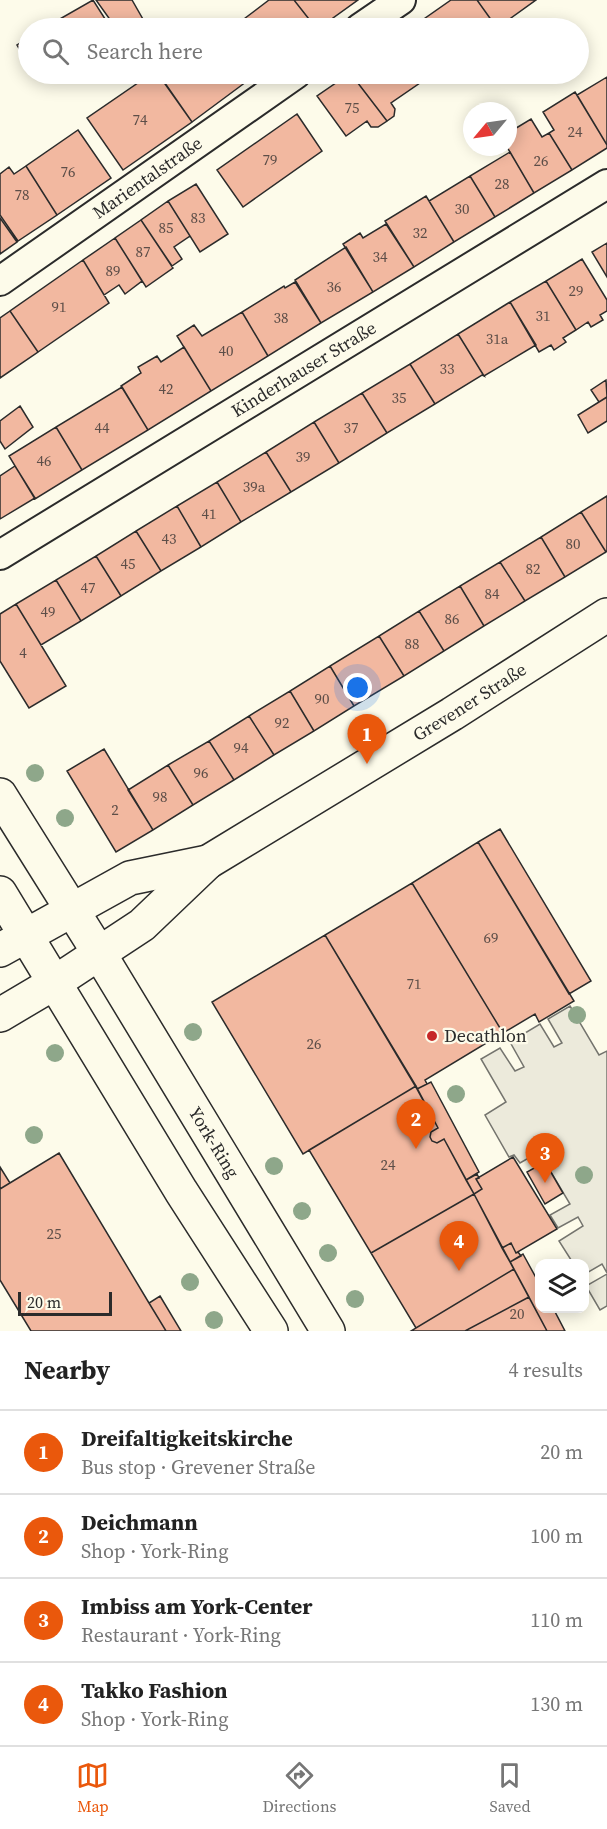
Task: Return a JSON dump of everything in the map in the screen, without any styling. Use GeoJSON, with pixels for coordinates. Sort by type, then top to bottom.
{"type":"FeatureCollection","features":[{"type":"Feature","properties":{"kind":"main road","name":"Grevener Straße"},"geometry":{"type":"LineString","coordinates":[[0,1015],[54,983],[142,925],[208,862],[452,714],[607,615]]}},
{"type":"Feature","properties":{"kind":"main road","name":"York-Ring"},"geometry":{"type":"LineString","coordinates":[[0,795],[99,953],[328,1331]]}},
{"type":"Feature","properties":{"kind":"main road","name":"Grevener Straße"},"geometry":{"type":"LineString","coordinates":[[12,943],[130,878],[208,862]]}},
{"type":"Feature","properties":{"kind":"main road"},"geometry":{"type":"LineString","coordinates":[[0,894],[12,943],[54,983],[181,1191],[272,1331]]}},
{"type":"Feature","properties":{"kind":"street"},"geometry":{"type":"LineString","coordinates":[[375,18],[401,0]]}},
{"type":"Feature","properties":{"kind":"street","name":"Marientalstraße"},"geometry":{"type":"LineString","coordinates":[[0,281],[282,84]]}},
{"type":"Feature","properties":{"kind":"street","name":"Kinderhauser Straße"},"geometry":{"type":"LineString","coordinates":[[0,555],[607,184]]}},
{"type":"Feature","properties":{"kind":"shaded area"},"geometry":{"type":"Polygon","coordinates":[[[570,1006],[599,1055],[607,1051],[607,1273],[602,1264],[589,1272],[589,1259],[570,1259],[559,1241],[583,1226],[578,1217],[558,1228],[550,1215],[570,1204],[539,1152],[520,1163],[514,1155],[509,1157],[485,1115],[506,1102],[481,1059],[500,1048],[515,1071],[524,1067],[510,1042],[540,1024],[554,1047],[562,1043],[548,1019],[570,1006]]]}},
{"type":"Feature","properties":{"kind":"shaded area"},"geometry":{"type":"Polygon","coordinates":[[[607,1274],[607,1306],[600,1310],[589,1291],[589,1284],[607,1274]]]}},
{"type":"Feature","properties":{"kind":"building"},"geometry":{"type":"Polygon","coordinates":[[[93,0],[104,18],[62,18],[93,0]]]}},
{"type":"Feature","properties":{"kind":"building"},"geometry":{"type":"Polygon","coordinates":[[[96,0],[132,0],[142,18],[109,18],[96,0]]]}},
{"type":"Feature","properties":{"kind":"building"},"geometry":{"type":"Polygon","coordinates":[[[269,0],[294,0],[308,18],[245,18],[269,0]]]}},
{"type":"Feature","properties":{"kind":"building"},"geometry":{"type":"Polygon","coordinates":[[[294,0],[358,0],[333,18],[308,18],[294,0]]]}},
{"type":"Feature","properties":{"kind":"building"},"geometry":{"type":"Polygon","coordinates":[[[451,0],[477,0],[490,18],[425,18],[451,0]]]}},
{"type":"Feature","properties":{"kind":"building"},"geometry":{"type":"Polygon","coordinates":[[[477,0],[536,0],[511,18],[490,18],[477,0]]]}},
{"type":"Feature","properties":{"kind":"building"},"geometry":{"type":"Polygon","coordinates":[[[607,77],[607,145],[577,95],[607,77]]]}},
{"type":"Feature","properties":{"kind":"building"},"geometry":{"type":"Polygon","coordinates":[[[136,84],[165,84],[192,122],[123,170],[87,118],[136,84]]]}},
{"type":"Feature","properties":{"kind":"building"},"geometry":{"type":"Polygon","coordinates":[[[166,84],[243,84],[192,122],[166,84]]]}},
{"type":"Feature","properties":{"kind":"building"},"geometry":{"type":"Polygon","coordinates":[[[334,84],[359,84],[387,121],[378,127],[371,127],[367,121],[346,136],[317,96],[334,84]]]}},
{"type":"Feature","properties":{"kind":"building"},"geometry":{"type":"Polygon","coordinates":[[[359,84],[419,84],[391,103],[395,109],[394,116],[387,121],[359,84]]]}},
{"type":"Feature","properties":{"kind":"building"},"geometry":{"type":"Polygon","coordinates":[[[575,92],[607,148],[572,170],[549,133],[554,130],[543,112],[575,92]]]}},
{"type":"Feature","properties":{"kind":"building"},"geometry":{"type":"Polygon","coordinates":[[[297,114],[322,151],[243,207],[217,170],[297,114]]]}},
{"type":"Feature","properties":{"kind":"building"},"geometry":{"type":"Polygon","coordinates":[[[531,119],[542,137],[549,133],[572,170],[534,193],[512,156],[517,156],[517,128],[531,119]]]}},
{"type":"Feature","properties":{"kind":"building"},"geometry":{"type":"Polygon","coordinates":[[[78,130],[111,178],[57,215],[26,166],[78,130]]]}},
{"type":"Feature","properties":{"kind":"building"},"geometry":{"type":"Polygon","coordinates":[[[503,156],[512,156],[534,193],[495,217],[470,176],[503,156]]]}},
{"type":"Feature","properties":{"kind":"building"},"geometry":{"type":"Polygon","coordinates":[[[26,166],[57,215],[18,241],[0,215],[0,174],[9,167],[14,174],[26,166]]]}},
{"type":"Feature","properties":{"kind":"building"},"geometry":{"type":"Polygon","coordinates":[[[470,176],[495,217],[454,242],[429,201],[470,176]]]}},
{"type":"Feature","properties":{"kind":"building"},"geometry":{"type":"Polygon","coordinates":[[[196,184],[228,234],[200,252],[168,201],[196,184]]]}},
{"type":"Feature","properties":{"kind":"building"},"geometry":{"type":"Polygon","coordinates":[[[426,196],[454,242],[414,267],[385,221],[426,196]]]}},
{"type":"Feature","properties":{"kind":"building"},"geometry":{"type":"Polygon","coordinates":[[[168,201],[190,236],[174,247],[182,259],[172,266],[141,220],[168,201]]]}},
{"type":"Feature","properties":{"kind":"building"},"geometry":{"type":"Polygon","coordinates":[[[0,218],[17,242],[0,254],[0,218]]]}},
{"type":"Feature","properties":{"kind":"building"},"geometry":{"type":"Polygon","coordinates":[[[141,220],[173,268],[146,287],[115,238],[141,220]]]}},
{"type":"Feature","properties":{"kind":"building"},"geometry":{"type":"Polygon","coordinates":[[[386,224],[414,267],[373,292],[343,244],[360,233],[363,238],[386,224]]]}},
{"type":"Feature","properties":{"kind":"building"},"geometry":{"type":"Polygon","coordinates":[[[115,238],[142,281],[125,294],[119,285],[104,295],[83,260],[115,238]]]}},
{"type":"Feature","properties":{"kind":"building"},"geometry":{"type":"Polygon","coordinates":[[[607,243],[607,277],[592,252],[607,243]]]}},
{"type":"Feature","properties":{"kind":"building"},"geometry":{"type":"Polygon","coordinates":[[[346,247],[373,292],[321,323],[295,280],[346,247]]]}},
{"type":"Feature","properties":{"kind":"building"},"geometry":{"type":"Polygon","coordinates":[[[582,259],[607,300],[607,311],[600,315],[603,320],[591,327],[588,322],[576,330],[546,281],[582,259]]]}},
{"type":"Feature","properties":{"kind":"building"},"geometry":{"type":"Polygon","coordinates":[[[83,260],[109,303],[38,352],[10,311],[83,260]]]}},
{"type":"Feature","properties":{"kind":"building"},"geometry":{"type":"Polygon","coordinates":[[[546,281],[576,330],[563,338],[566,342],[554,350],[551,345],[539,352],[510,302],[546,281]]]}},
{"type":"Feature","properties":{"kind":"building"},"geometry":{"type":"Polygon","coordinates":[[[295,282],[321,323],[268,356],[242,312],[284,286],[285,288],[295,282]]]}},
{"type":"Feature","properties":{"kind":"building"},"geometry":{"type":"Polygon","coordinates":[[[510,302],[536,345],[484,376],[458,334],[510,302]]]}},
{"type":"Feature","properties":{"kind":"building"},"geometry":{"type":"Polygon","coordinates":[[[10,311],[38,352],[0,378],[0,318],[10,311]]]}},
{"type":"Feature","properties":{"kind":"building"},"geometry":{"type":"Polygon","coordinates":[[[242,312],[268,356],[211,391],[177,336],[194,325],[202,336],[242,312]]]}},
{"type":"Feature","properties":{"kind":"building"},"geometry":{"type":"Polygon","coordinates":[[[458,334],[484,376],[482,375],[435,404],[410,364],[458,334]]]}},
{"type":"Feature","properties":{"kind":"building"},"geometry":{"type":"Polygon","coordinates":[[[184,347],[211,391],[148,430],[121,386],[141,373],[138,367],[157,356],[161,362],[184,347]]]}},
{"type":"Feature","properties":{"kind":"building"},"geometry":{"type":"Polygon","coordinates":[[[410,364],[435,404],[387,433],[362,393],[410,364]]]}},
{"type":"Feature","properties":{"kind":"building"},"geometry":{"type":"Polygon","coordinates":[[[606,380],[607,397],[599,402],[591,390],[606,380]]]}},
{"type":"Feature","properties":{"kind":"building"},"geometry":{"type":"Polygon","coordinates":[[[122,387],[148,430],[82,470],[56,427],[122,387]]]}},
{"type":"Feature","properties":{"kind":"building"},"geometry":{"type":"Polygon","coordinates":[[[362,393],[387,433],[339,463],[314,422],[362,393]]]}},
{"type":"Feature","properties":{"kind":"building"},"geometry":{"type":"Polygon","coordinates":[[[607,397],[607,421],[588,433],[578,415],[607,397]]]}},
{"type":"Feature","properties":{"kind":"building"},"geometry":{"type":"Polygon","coordinates":[[[20,406],[33,427],[5,449],[0,441],[0,421],[20,406]]]}},
{"type":"Feature","properties":{"kind":"building"},"geometry":{"type":"Polygon","coordinates":[[[314,422],[339,463],[291,492],[266,452],[314,422]]]}},
{"type":"Feature","properties":{"kind":"building"},"geometry":{"type":"Polygon","coordinates":[[[56,427],[82,470],[35,499],[9,456],[56,427]]]}},
{"type":"Feature","properties":{"kind":"building"},"geometry":{"type":"Polygon","coordinates":[[[266,452],[291,492],[241,522],[217,482],[266,452]]]}},
{"type":"Feature","properties":{"kind":"building"},"geometry":{"type":"Polygon","coordinates":[[[15,466],[35,498],[0,519],[0,476],[15,466]]]}},
{"type":"Feature","properties":{"kind":"building"},"geometry":{"type":"Polygon","coordinates":[[[217,482],[241,522],[201,547],[177,506],[217,482]]]}},
{"type":"Feature","properties":{"kind":"building"},"geometry":{"type":"Polygon","coordinates":[[[607,496],[607,551],[606,552],[581,512],[607,496]]]}},
{"type":"Feature","properties":{"kind":"building"},"geometry":{"type":"Polygon","coordinates":[[[177,506],[201,547],[161,571],[136,531],[177,506]]]}},
{"type":"Feature","properties":{"kind":"building"},"geometry":{"type":"Polygon","coordinates":[[[581,512],[606,552],[565,577],[541,537],[581,512]]]}},
{"type":"Feature","properties":{"kind":"building"},"geometry":{"type":"Polygon","coordinates":[[[136,531],[161,571],[121,596],[96,556],[136,531]]]}},
{"type":"Feature","properties":{"kind":"building"},"geometry":{"type":"Polygon","coordinates":[[[541,537],[565,577],[525,601],[500,562],[541,537]]]}},
{"type":"Feature","properties":{"kind":"building"},"geometry":{"type":"Polygon","coordinates":[[[96,556],[121,596],[81,621],[56,580],[96,556]]]}},
{"type":"Feature","properties":{"kind":"building"},"geometry":{"type":"Polygon","coordinates":[[[500,562],[525,601],[484,626],[460,586],[500,562]]]}},
{"type":"Feature","properties":{"kind":"building"},"geometry":{"type":"Polygon","coordinates":[[[56,580],[81,621],[41,645],[16,604],[56,580]]]}},
{"type":"Feature","properties":{"kind":"building"},"geometry":{"type":"Polygon","coordinates":[[[460,586],[484,626],[444,651],[419,611],[460,586]]]}},
{"type":"Feature","properties":{"kind":"building"},"geometry":{"type":"Polygon","coordinates":[[[16,604],[66,686],[29,708],[0,661],[0,614],[16,604]]]}},
{"type":"Feature","properties":{"kind":"building"},"geometry":{"type":"Polygon","coordinates":[[[419,611],[444,651],[404,676],[379,636],[419,611]]]}},
{"type":"Feature","properties":{"kind":"building"},"geometry":{"type":"Polygon","coordinates":[[[379,636],[404,676],[354,706],[330,666],[379,636]]]}},
{"type":"Feature","properties":{"kind":"building"},"geometry":{"type":"Polygon","coordinates":[[[330,666],[354,706],[314,731],[290,691],[330,666]]]}},
{"type":"Feature","properties":{"kind":"building"},"geometry":{"type":"Polygon","coordinates":[[[290,691],[314,731],[274,755],[249,716],[290,691]]]}},
{"type":"Feature","properties":{"kind":"building"},"geometry":{"type":"Polygon","coordinates":[[[249,716],[274,755],[234,780],[209,741],[249,716]]]}},
{"type":"Feature","properties":{"kind":"building"},"geometry":{"type":"Polygon","coordinates":[[[209,741],[234,780],[193,805],[168,765],[209,741]]]}},
{"type":"Feature","properties":{"kind":"building"},"geometry":{"type":"Polygon","coordinates":[[[104,749],[153,830],[116,852],[67,771],[104,749]]]}},
{"type":"Feature","properties":{"kind":"building"},"geometry":{"type":"Polygon","coordinates":[[[168,765],[193,805],[153,830],[128,790],[168,765]]]}},
{"type":"Feature","properties":{"kind":"building"},"geometry":{"type":"Polygon","coordinates":[[[500,829],[591,981],[569,994],[478,842],[500,829]]]}},
{"type":"Feature","properties":{"kind":"building"},"geometry":{"type":"Polygon","coordinates":[[[478,842],[574,1001],[539,1022],[535,1014],[503,1033],[412,883],[478,842]]]}},
{"type":"Feature","properties":{"kind":"building"},"geometry":{"type":"Polygon","coordinates":[[[412,883],[503,1033],[425,1080],[427,1084],[417,1089],[325,935],[412,883]]]}},
{"type":"Feature","properties":{"kind":"building"},"geometry":{"type":"Polygon","coordinates":[[[325,935],[416,1086],[303,1154],[212,1002],[325,935]]]}},
{"type":"Feature","properties":{"kind":"building"},"geometry":{"type":"Polygon","coordinates":[[[431,1082],[479,1172],[466,1180],[444,1139],[437,1143],[430,1137],[431,1132],[438,1128],[417,1089],[431,1082]]]}},
{"type":"Feature","properties":{"kind":"building"},"geometry":{"type":"Polygon","coordinates":[[[416,1086],[438,1128],[431,1132],[432,1141],[437,1143],[444,1139],[474,1194],[371,1253],[309,1150],[416,1086]]]}},
{"type":"Feature","properties":{"kind":"building"},"geometry":{"type":"Polygon","coordinates":[[[59,1153],[166,1331],[31,1331],[0,1280],[0,1189],[59,1153]]]}},
{"type":"Feature","properties":{"kind":"building"},"geometry":{"type":"Polygon","coordinates":[[[513,1157],[557,1229],[516,1253],[511,1243],[502,1248],[474,1194],[482,1189],[476,1179],[513,1157]]]}},
{"type":"Feature","properties":{"kind":"building"},"geometry":{"type":"Polygon","coordinates":[[[545,1162],[563,1193],[545,1204],[527,1172],[545,1162]]]}},
{"type":"Feature","properties":{"kind":"building"},"geometry":{"type":"Polygon","coordinates":[[[0,1167],[10,1183],[0,1189],[0,1167]]]}},
{"type":"Feature","properties":{"kind":"building"},"geometry":{"type":"Polygon","coordinates":[[[477,1174],[479,1178],[476,1179],[482,1189],[474,1194],[466,1180],[477,1174]]]}},
{"type":"Feature","properties":{"kind":"building"},"geometry":{"type":"Polygon","coordinates":[[[474,1194],[514,1269],[416,1328],[371,1253],[474,1194]]]}},
{"type":"Feature","properties":{"kind":"building"},"geometry":{"type":"Polygon","coordinates":[[[511,1243],[516,1253],[518,1252],[521,1256],[510,1262],[502,1248],[511,1243]]]}},
{"type":"Feature","properties":{"kind":"building"},"geometry":{"type":"Polygon","coordinates":[[[523,1254],[535,1276],[535,1309],[510,1262],[523,1254]]]}},
{"type":"Feature","properties":{"kind":"building"},"geometry":{"type":"Polygon","coordinates":[[[514,1269],[529,1297],[465,1331],[411,1331],[514,1269]]]}},
{"type":"Feature","properties":{"kind":"building"},"geometry":{"type":"Polygon","coordinates":[[[160,1296],[181,1331],[166,1331],[149,1303],[160,1296]]]}},
{"type":"Feature","properties":{"kind":"building"},"geometry":{"type":"Polygon","coordinates":[[[529,1297],[535,1313],[537,1313],[547,1331],[465,1331],[529,1297]]]}},
{"type":"Feature","properties":{"kind":"building"},"geometry":{"type":"Polygon","coordinates":[[[537,1313],[556,1313],[565,1331],[547,1331],[537,1313]]]}},
{"type":"Feature","properties":{"kind":"place","name":"Dreifaltigkeitskirche"},"geometry":{"type":"Point","coordinates":[367,764]}},
{"type":"Feature","properties":{"kind":"place","name":"Decathlon"},"geometry":{"type":"Point","coordinates":[432,1036]}},
{"type":"Feature","properties":{"kind":"place","name":"Deichmann"},"geometry":{"type":"Point","coordinates":[416,1149]}},
{"type":"Feature","properties":{"kind":"place","name":"Imbiss am York-Center"},"geometry":{"type":"Point","coordinates":[545,1183]}},
{"type":"Feature","properties":{"kind":"place","name":"Takko Fashion"},"geometry":{"type":"Point","coordinates":[459,1271]}}]}
